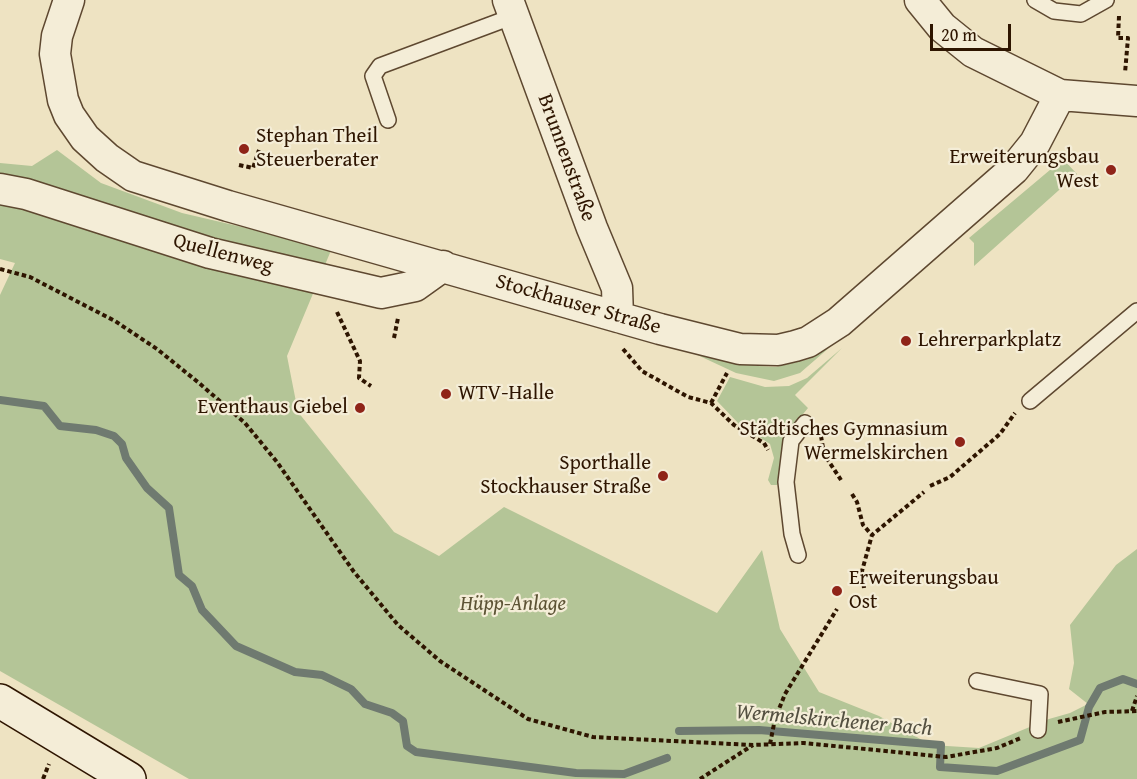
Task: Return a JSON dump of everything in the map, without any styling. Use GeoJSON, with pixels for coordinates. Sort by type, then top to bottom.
{"type":"FeatureCollection","features":[{"type":"Feature","properties":{"kind":"main road"},"geometry":{"type":"LineString","coordinates":[[0,702],[129,779]]}},
{"type":"Feature","properties":{"kind":"street","name":"Stockhauser Straße"},"geometry":{"type":"LineString","coordinates":[[69,0],[57,36],[55,54],[63,100],[69,115],[85,138],[119,167],[150,184],[443,266],[618,331],[741,349],[778,350],[808,342],[839,322],[995,188],[1035,143],[1060,95]]}},
{"type":"Feature","properties":{"kind":"street"},"geometry":{"type":"LineString","coordinates":[[920,0],[942,27],[973,52],[1060,95],[1131,101]]}},
{"type":"Feature","properties":{"kind":"street","name":"Brunnenstraße"},"geometry":{"type":"LineString","coordinates":[[511,8],[592,228],[617,288],[618,331]]}},
{"type":"Feature","properties":{"kind":"street","name":"Quellenweg"},"geometry":{"type":"LineString","coordinates":[[0,189],[26,194],[210,253],[381,293],[415,286],[443,266]]}},
{"type":"Feature","properties":{"kind":"lane"},"geometry":{"type":"LineString","coordinates":[[1035,0],[1054,11],[1081,14],[1113,3]]}},
{"type":"Feature","properties":{"kind":"lane"},"geometry":{"type":"LineString","coordinates":[[388,120],[373,76],[380,66],[511,8]]}},
{"type":"Feature","properties":{"kind":"lane"},"geometry":{"type":"LineString","coordinates":[[1030,402],[1137,311]]}},
{"type":"Feature","properties":{"kind":"lane"},"geometry":{"type":"LineString","coordinates":[[798,555],[792,534],[786,482],[791,441],[805,423]]}},
{"type":"Feature","properties":{"kind":"lane"},"geometry":{"type":"LineString","coordinates":[[977,681],[1040,694],[1038,730]]}},
{"type":"Feature","properties":{"kind":"path"},"geometry":{"type":"LineString","coordinates":[[1113,3],[1118,38],[1128,38],[1131,101]]}},
{"type":"Feature","properties":{"kind":"path"},"geometry":{"type":"LineString","coordinates":[[239,165],[253,168],[259,150]]}},
{"type":"Feature","properties":{"kind":"path"},"geometry":{"type":"LineString","coordinates":[[0,269],[30,277],[115,321],[156,349],[199,383],[244,423],[264,446],[354,572],[398,626],[440,661],[528,719],[593,737],[753,745],[804,743],[934,754],[946,757],[997,748],[1057,722],[1105,712],[1134,711],[1137,696]]}},
{"type":"Feature","properties":{"kind":"path"},"geometry":{"type":"LineString","coordinates":[[335,281],[337,313],[360,361],[359,378],[371,386]]}},
{"type":"Feature","properties":{"kind":"path"},"geometry":{"type":"LineString","coordinates":[[618,331],[642,371],[688,397],[711,403],[734,425],[764,443],[770,456]]}},
{"type":"Feature","properties":{"kind":"path"},"geometry":{"type":"LineString","coordinates":[[711,403],[727,372]]}},
{"type":"Feature","properties":{"kind":"path"},"geometry":{"type":"LineString","coordinates":[[930,486],[950,477],[1000,434],[1006,421],[1016,412]]}},
{"type":"Feature","properties":{"kind":"path"},"geometry":{"type":"LineString","coordinates":[[820,434],[824,453],[841,480]]}},
{"type":"Feature","properties":{"kind":"path"},"geometry":{"type":"LineString","coordinates":[[864,588],[862,571],[872,536],[924,492]]}},
{"type":"Feature","properties":{"kind":"path"},"geometry":{"type":"LineString","coordinates":[[852,494],[857,502],[863,525],[872,536]]}},
{"type":"Feature","properties":{"kind":"path"},"geometry":{"type":"LineString","coordinates":[[770,743],[775,719],[785,694],[837,609]]}},
{"type":"Feature","properties":{"kind":"path"},"geometry":{"type":"LineString","coordinates":[[700,779],[753,745]]}},
{"type":"Feature","properties":{"kind":"path"},"geometry":{"type":"LineString","coordinates":[[43,779],[52,759]]}},
{"type":"Feature","properties":{"kind":"green space","name":"Hüpp-Anlage"},"geometry":{"type":"Polygon","coordinates":[[[57,150],[101,183],[182,213],[332,248],[287,356],[298,412],[394,532],[439,556],[504,507],[717,613],[762,550],[780,629],[819,692],[879,716],[931,745],[979,748],[1088,704],[1069,689],[1074,663],[1070,625],[1116,565],[1137,549],[1137,779],[189,779],[0,671],[0,295],[15,263],[0,259],[0,163],[32,166],[57,150]]]}},
{"type":"Feature","properties":{"kind":"green space"},"geometry":{"type":"Polygon","coordinates":[[[1063,159],[1077,174],[974,266],[974,243],[969,238],[1063,159]]]}},
{"type":"Feature","properties":{"kind":"green space"},"geometry":{"type":"Polygon","coordinates":[[[830,347],[800,373],[774,381],[736,373],[691,352],[758,366],[776,367],[809,359],[830,347]]]}},
{"type":"Feature","properties":{"kind":"green space"},"geometry":{"type":"Polygon","coordinates":[[[842,348],[795,395],[808,408],[785,436],[779,482],[777,485],[771,485],[768,480],[774,458],[770,444],[739,424],[717,401],[730,377],[765,387],[789,386],[807,378],[842,348]]]}},
{"type":"Feature","properties":{"kind":"waterway","name":"Wermelskirchener Bach"},"geometry":{"type":"LineString","coordinates":[[0,400],[44,406],[60,426],[96,430],[114,436],[122,444],[126,458],[147,488],[169,508],[179,575],[192,586],[202,610],[236,646],[295,672],[322,675],[351,689],[365,704],[392,713],[403,721],[407,746],[416,752],[576,773],[624,774],[667,758]]}},
{"type":"Feature","properties":{"kind":"waterway","name":"Wermelskirchener Bach"},"geometry":{"type":"LineString","coordinates":[[679,731],[759,730],[941,745],[940,767],[997,771],[1080,740],[1089,707],[1100,688],[1123,679],[1137,684]]}},
{"type":"Feature","properties":{"kind":"place","name":"Stephan Theil Steuerberater"},"geometry":{"type":"Point","coordinates":[244,149]}},
{"type":"Feature","properties":{"kind":"place","name":"Erweiterungsbau West"},"geometry":{"type":"Point","coordinates":[1111,170]}},
{"type":"Feature","properties":{"kind":"place","name":"Lehrerparkplatz"},"geometry":{"type":"Point","coordinates":[906,341]}},
{"type":"Feature","properties":{"kind":"place","name":"WTV-Halle"},"geometry":{"type":"Point","coordinates":[446,394]}},
{"type":"Feature","properties":{"kind":"place","name":"Eventhaus Giebel"},"geometry":{"type":"Point","coordinates":[360,408]}},
{"type":"Feature","properties":{"kind":"place","name":"Städtisches Gymnasium Wermelskirchen"},"geometry":{"type":"Point","coordinates":[960,442]}},
{"type":"Feature","properties":{"kind":"place","name":"Sporthalle Stockhauser Straße"},"geometry":{"type":"Point","coordinates":[663,476]}},
{"type":"Feature","properties":{"kind":"place","name":"Erweiterungsbau Ost"},"geometry":{"type":"Point","coordinates":[837,591]}}]}
